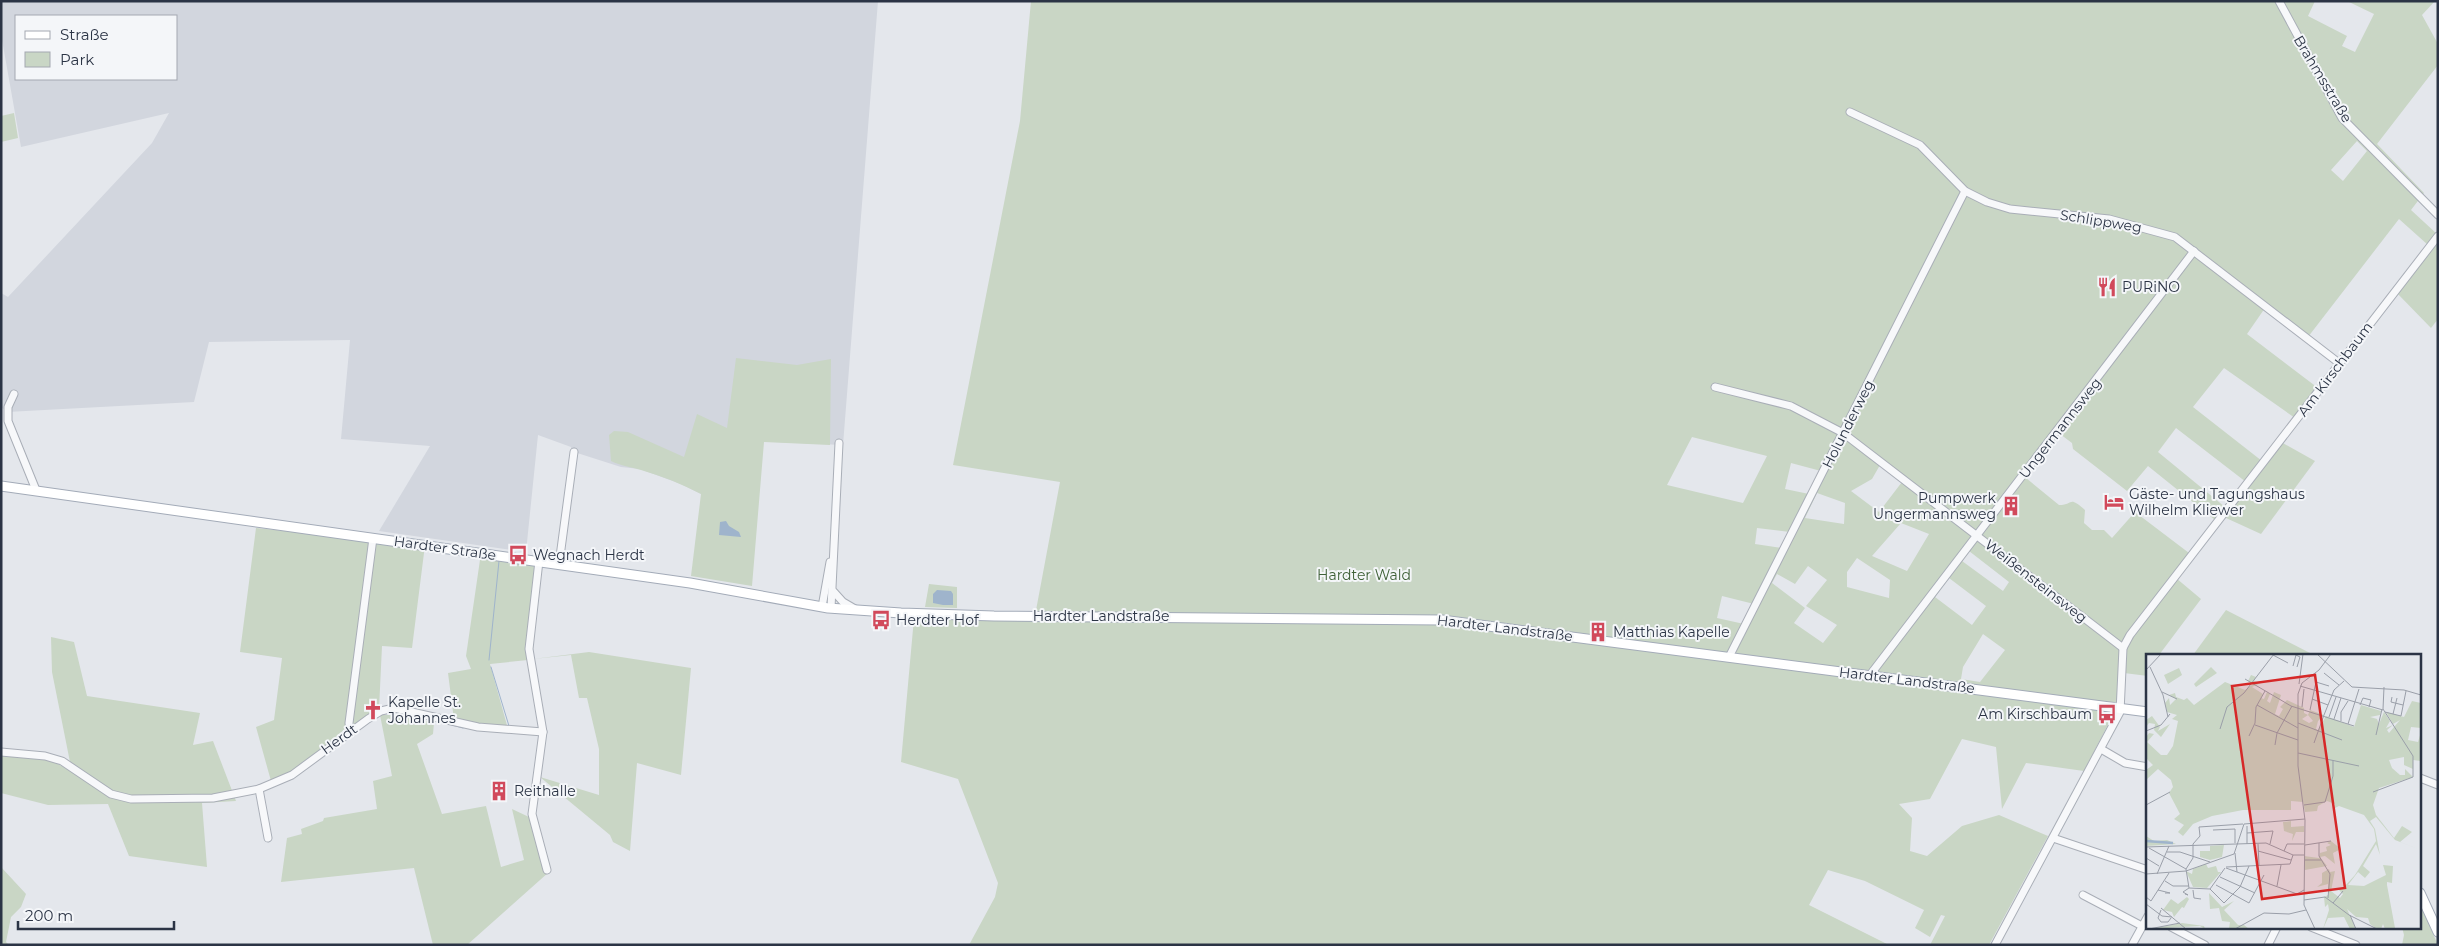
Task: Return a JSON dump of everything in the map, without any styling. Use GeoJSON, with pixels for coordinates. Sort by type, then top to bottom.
{"type":"FeatureCollection","features":[{"type":"Feature","properties":{"kind":"main road","name":"Hardter Straße"},"geometry":{"type":"LineString","coordinates":[[1,486],[690,583],[827,607],[947,615]]}},
{"type":"Feature","properties":{"kind":"main road","name":"Hardter Landstraße"},"geometry":{"type":"LineString","coordinates":[[947,615],[1428,619],[1729,656],[2146,712]]}},
{"type":"Feature","properties":{"kind":"main road"},"geometry":{"type":"LineString","coordinates":[[2422,898],[2438,932]]}},
{"type":"Feature","properties":{"kind":"street","name":"Brahmsstraße"},"geometry":{"type":"LineString","coordinates":[[2278,1],[2342,118],[2438,215]]}},
{"type":"Feature","properties":{"kind":"street","name":"Schlippweg"},"geometry":{"type":"LineString","coordinates":[[1850,112],[1920,145],[1965,191],[2010,209],[2109,219],[2175,237],[2339,363]]}},
{"type":"Feature","properties":{"kind":"street","name":"Holunderweg"},"geometry":{"type":"LineString","coordinates":[[1729,656],[1965,191]]}},
{"type":"Feature","properties":{"kind":"street","name":"Am Kirschbaum"},"geometry":{"type":"LineString","coordinates":[[2123,648],[2180,570],[2438,236]]}},
{"type":"Feature","properties":{"kind":"street","name":"Ungermannsweg"},"geometry":{"type":"LineString","coordinates":[[1870,675],[2194,251]]}},
{"type":"Feature","properties":{"kind":"street","name":"Weißensteinsweg"},"geometry":{"type":"LineString","coordinates":[[1715,387],[1791,406],[1843,433],[2123,648]]}},
{"type":"Feature","properties":{"kind":"street"},"geometry":{"type":"LineString","coordinates":[[14,394],[8,407],[8,421],[36,490]]}},
{"type":"Feature","properties":{"kind":"street"},"geometry":{"type":"LineString","coordinates":[[827,607],[839,443]]}},
{"type":"Feature","properties":{"kind":"street"},"geometry":{"type":"LineString","coordinates":[[559,564],[574,452]]}},
{"type":"Feature","properties":{"kind":"street"},"geometry":{"type":"LineString","coordinates":[[350,730],[349,723],[373,538]]}},
{"type":"Feature","properties":{"kind":"street"},"geometry":{"type":"LineString","coordinates":[[827,607],[834,592],[832,552]]}},
{"type":"Feature","properties":{"kind":"street"},"geometry":{"type":"LineString","coordinates":[[539,561],[529,649],[544,732],[532,814],[547,870]]}},
{"type":"Feature","properties":{"kind":"street"},"geometry":{"type":"LineString","coordinates":[[834,592],[843,602],[857,610]]}},
{"type":"Feature","properties":{"kind":"street"},"geometry":{"type":"LineString","coordinates":[[1995,945],[2121,708],[2123,648]]}},
{"type":"Feature","properties":{"kind":"street","name":"Herdt"},"geometry":{"type":"LineString","coordinates":[[1,752],[45,756],[62,762],[111,794],[131,798],[213,798],[259,790],[292,775],[350,730],[381,711],[394,708],[478,728],[544,732]]}},
{"type":"Feature","properties":{"kind":"street"},"geometry":{"type":"LineString","coordinates":[[2100,749],[2125,763],[2146,767]]}},
{"type":"Feature","properties":{"kind":"street"},"geometry":{"type":"LineString","coordinates":[[2422,779],[2438,785]]}},
{"type":"Feature","properties":{"kind":"street"},"geometry":{"type":"LineString","coordinates":[[259,790],[268,838]]}},
{"type":"Feature","properties":{"kind":"street"},"geometry":{"type":"LineString","coordinates":[[2053,838],[2146,869]]}},
{"type":"Feature","properties":{"kind":"street"},"geometry":{"type":"LineString","coordinates":[[2083,895],[2142,926]]}},
{"type":"Feature","properties":{"kind":"street"},"geometry":{"type":"LineString","coordinates":[[2132,945],[2146,919]]}},
{"type":"Feature","properties":{"kind":"street"},"geometry":{"type":"LineString","coordinates":[[2173,928],[2205,945]]}},
{"type":"Feature","properties":{"kind":"street"},"geometry":{"type":"LineString","coordinates":[[2268,945],[2276,928]]}},
{"type":"Feature","properties":{"kind":"street"},"geometry":{"type":"LineString","coordinates":[[2314,928],[2356,945]]}},
{"type":"Feature","properties":{"kind":"shaded area"},"geometry":{"type":"Polygon","coordinates":[[[1,1],[878,1],[843,445],[724,440],[701,494],[681,484],[640,469],[621,467],[571,451],[571,447],[538,435],[526,552],[379,531],[430,446],[341,439],[350,340],[209,342],[194,402],[7,412],[1,407],[1,293],[8,297],[152,143],[169,113],[21,147],[1,34],[1,1]]]}},
{"type":"Feature","properties":{"kind":"green space","name":"Hardter Wald"},"geometry":{"type":"Polygon","coordinates":[[[1031,1],[2315,1],[2308,16],[2347,36],[2342,46],[2355,52],[2374,14],[2347,1],[2435,1],[2422,15],[2438,44],[2438,65],[2377,144],[2424,193],[2411,210],[2437,234],[2428,245],[2399,219],[2308,337],[2265,308],[2247,334],[2318,388],[2295,418],[2224,368],[2193,407],[2262,461],[2246,482],[2176,428],[2158,452],[2225,507],[2215,520],[2148,466],[2127,491],[2073,449],[2072,443],[2060,434],[2026,478],[2059,505],[2073,502],[2080,505],[2085,510],[2084,523],[2092,530],[2104,530],[2112,538],[2135,512],[2193,556],[2176,578],[2201,599],[2160,654],[2146,654],[2146,676],[2124,673],[2115,711],[2084,771],[2026,763],[2002,809],[1996,747],[1962,739],[1930,799],[1899,804],[1912,818],[1910,851],[1927,856],[1962,826],[1999,815],[2048,836],[1989,945],[1930,945],[1945,916],[1941,915],[1930,937],[1915,928],[1924,910],[1865,881],[1828,870],[1809,905],[1889,945],[969,945],[995,897],[998,883],[958,779],[901,762],[914,618],[1034,621],[1060,482],[953,465],[1020,121],[1031,1]],[[2357,141],[2331,170],[2343,181],[2367,151],[2357,141]],[[1692,437],[1667,485],[1743,503],[1767,456],[1692,437]],[[1791,463],[1785,489],[1809,494],[1821,471],[1791,463]],[[1880,465],[1872,479],[1851,491],[1879,512],[1902,482],[1880,465]],[[1817,493],[1805,518],[1844,524],[1845,503],[1817,493]],[[1901,523],[1872,556],[1907,571],[1929,534],[1901,523]],[[1757,528],[1755,544],[1782,548],[1790,532],[1757,528]],[[1969,551],[1962,561],[2003,591],[2009,582],[1969,551]],[[1857,558],[1847,572],[1847,587],[1889,598],[1890,580],[1857,558]],[[1808,566],[1795,584],[1777,574],[1772,583],[1805,608],[1794,623],[1823,643],[1837,625],[1806,606],[1827,580],[1808,566]],[[1949,578],[1935,597],[1972,625],[1986,606],[1949,578]],[[1722,596],[1717,618],[1744,624],[1754,604],[1722,596]],[[1983,634],[1963,667],[1961,679],[1980,682],[2005,650],[1983,634]]]}},
{"type":"Feature","properties":{"kind":"green space"},"geometry":{"type":"Polygon","coordinates":[[[14,113],[18,138],[1,142],[1,116],[14,113]]]}},
{"type":"Feature","properties":{"kind":"green space"},"geometry":{"type":"Polygon","coordinates":[[[2438,239],[2438,319],[2431,328],[2396,292],[2438,239]]]}},
{"type":"Feature","properties":{"kind":"green space"},"geometry":{"type":"Polygon","coordinates":[[[736,358],[797,365],[831,359],[830,445],[764,442],[752,586],[691,576],[701,494],[664,478],[611,461],[609,435],[614,431],[628,432],[684,457],[697,414],[727,428],[736,358]]]}},
{"type":"Feature","properties":{"kind":"green space"},"geometry":{"type":"Polygon","coordinates":[[[2281,442],[2315,461],[2261,534],[2226,518],[2225,514],[2281,442]]]}},
{"type":"Feature","properties":{"kind":"green space"},"geometry":{"type":"Polygon","coordinates":[[[256,528],[425,545],[412,648],[382,646],[379,709],[381,715],[400,715],[434,723],[433,734],[417,744],[442,814],[486,806],[501,867],[524,860],[512,809],[529,817],[535,814],[549,872],[467,945],[433,945],[414,868],[281,882],[287,838],[302,834],[301,829],[323,821],[324,818],[377,809],[373,781],[392,776],[380,715],[344,730],[291,773],[271,781],[256,727],[274,720],[282,658],[240,652],[256,528]]]}},
{"type":"Feature","properties":{"kind":"green space"},"geometry":{"type":"Polygon","coordinates":[[[481,553],[539,561],[528,660],[490,664],[508,729],[454,720],[448,673],[471,669],[466,656],[481,553]]]}},
{"type":"Feature","properties":{"kind":"green space"},"geometry":{"type":"Polygon","coordinates":[[[929,584],[957,587],[957,608],[925,607],[929,584]]]}},
{"type":"Feature","properties":{"kind":"green space"},"geometry":{"type":"Polygon","coordinates":[[[2226,610],[2312,654],[2194,654],[2226,610]]]}},
{"type":"Feature","properties":{"kind":"green space"},"geometry":{"type":"Polygon","coordinates":[[[51,637],[74,642],[87,696],[200,713],[193,745],[213,741],[236,801],[202,803],[207,867],[129,856],[108,804],[48,805],[1,793],[1,755],[53,761],[72,772],[52,672],[51,637]]]}},
{"type":"Feature","properties":{"kind":"green space"},"geometry":{"type":"Polygon","coordinates":[[[589,652],[691,668],[681,775],[637,763],[630,851],[613,842],[610,835],[540,777],[599,795],[599,749],[587,698],[579,698],[571,655],[533,659],[589,652]]]}},
{"type":"Feature","properties":{"kind":"green space"},"geometry":{"type":"Polygon","coordinates":[[[1,867],[26,894],[21,907],[11,917],[6,942],[9,945],[1,945],[1,867]]]}},
{"type":"Feature","properties":{"kind":"green space"},"geometry":{"type":"Polygon","coordinates":[[[2422,909],[2438,945],[2402,945],[2404,935],[2402,928],[2422,928],[2422,909]]]}},
{"type":"Feature","properties":{"kind":"water"},"geometry":{"type":"Polygon","coordinates":[[[726,521],[729,526],[739,532],[741,537],[719,535],[720,522],[726,521]]]}},
{"type":"Feature","properties":{"kind":"water"},"geometry":{"type":"Polygon","coordinates":[[[937,590],[951,591],[953,594],[953,605],[933,603],[933,594],[937,590]]]}},
{"type":"Feature","properties":{"kind":"waterway"},"geometry":{"type":"LineString","coordinates":[[489,660],[499,561]]}},
{"type":"Feature","properties":{"kind":"waterway"},"geometry":{"type":"LineString","coordinates":[[491,667],[509,726]]}},
{"type":"Feature","properties":{"kind":"waterway"},"geometry":{"type":"LineString","coordinates":[[452,725],[463,728]]}},
{"type":"Feature","properties":{"kind":"place","name":"PURiNO"},"geometry":{"type":"Point","coordinates":[2107,287]}},
{"type":"Feature","properties":{"kind":"place","name":"Gäste- und Tagungshaus Wilhelm Kliewer"},"geometry":{"type":"Point","coordinates":[2114,502]}},
{"type":"Feature","properties":{"kind":"place","name":"Pumpwerk Ungermannsweg"},"geometry":{"type":"Point","coordinates":[2011,506]}},
{"type":"Feature","properties":{"kind":"place","name":"Wegnach Herdt"},"geometry":{"type":"Point","coordinates":[518,555]}},
{"type":"Feature","properties":{"kind":"place","name":"Herdter Hof"},"geometry":{"type":"Point","coordinates":[881,620]}},
{"type":"Feature","properties":{"kind":"place","name":"Matthias Kapelle"},"geometry":{"type":"Point","coordinates":[1598,632]}},
{"type":"Feature","properties":{"kind":"place","name":"Kapelle St. Johannes"},"geometry":{"type":"Point","coordinates":[373,710]}},
{"type":"Feature","properties":{"kind":"place","name":"Am Kirschbaum"},"geometry":{"type":"Point","coordinates":[2107,714]}},
{"type":"Feature","properties":{"kind":"place","name":"Reithalle"},"geometry":{"type":"Point","coordinates":[499,791]}}]}
